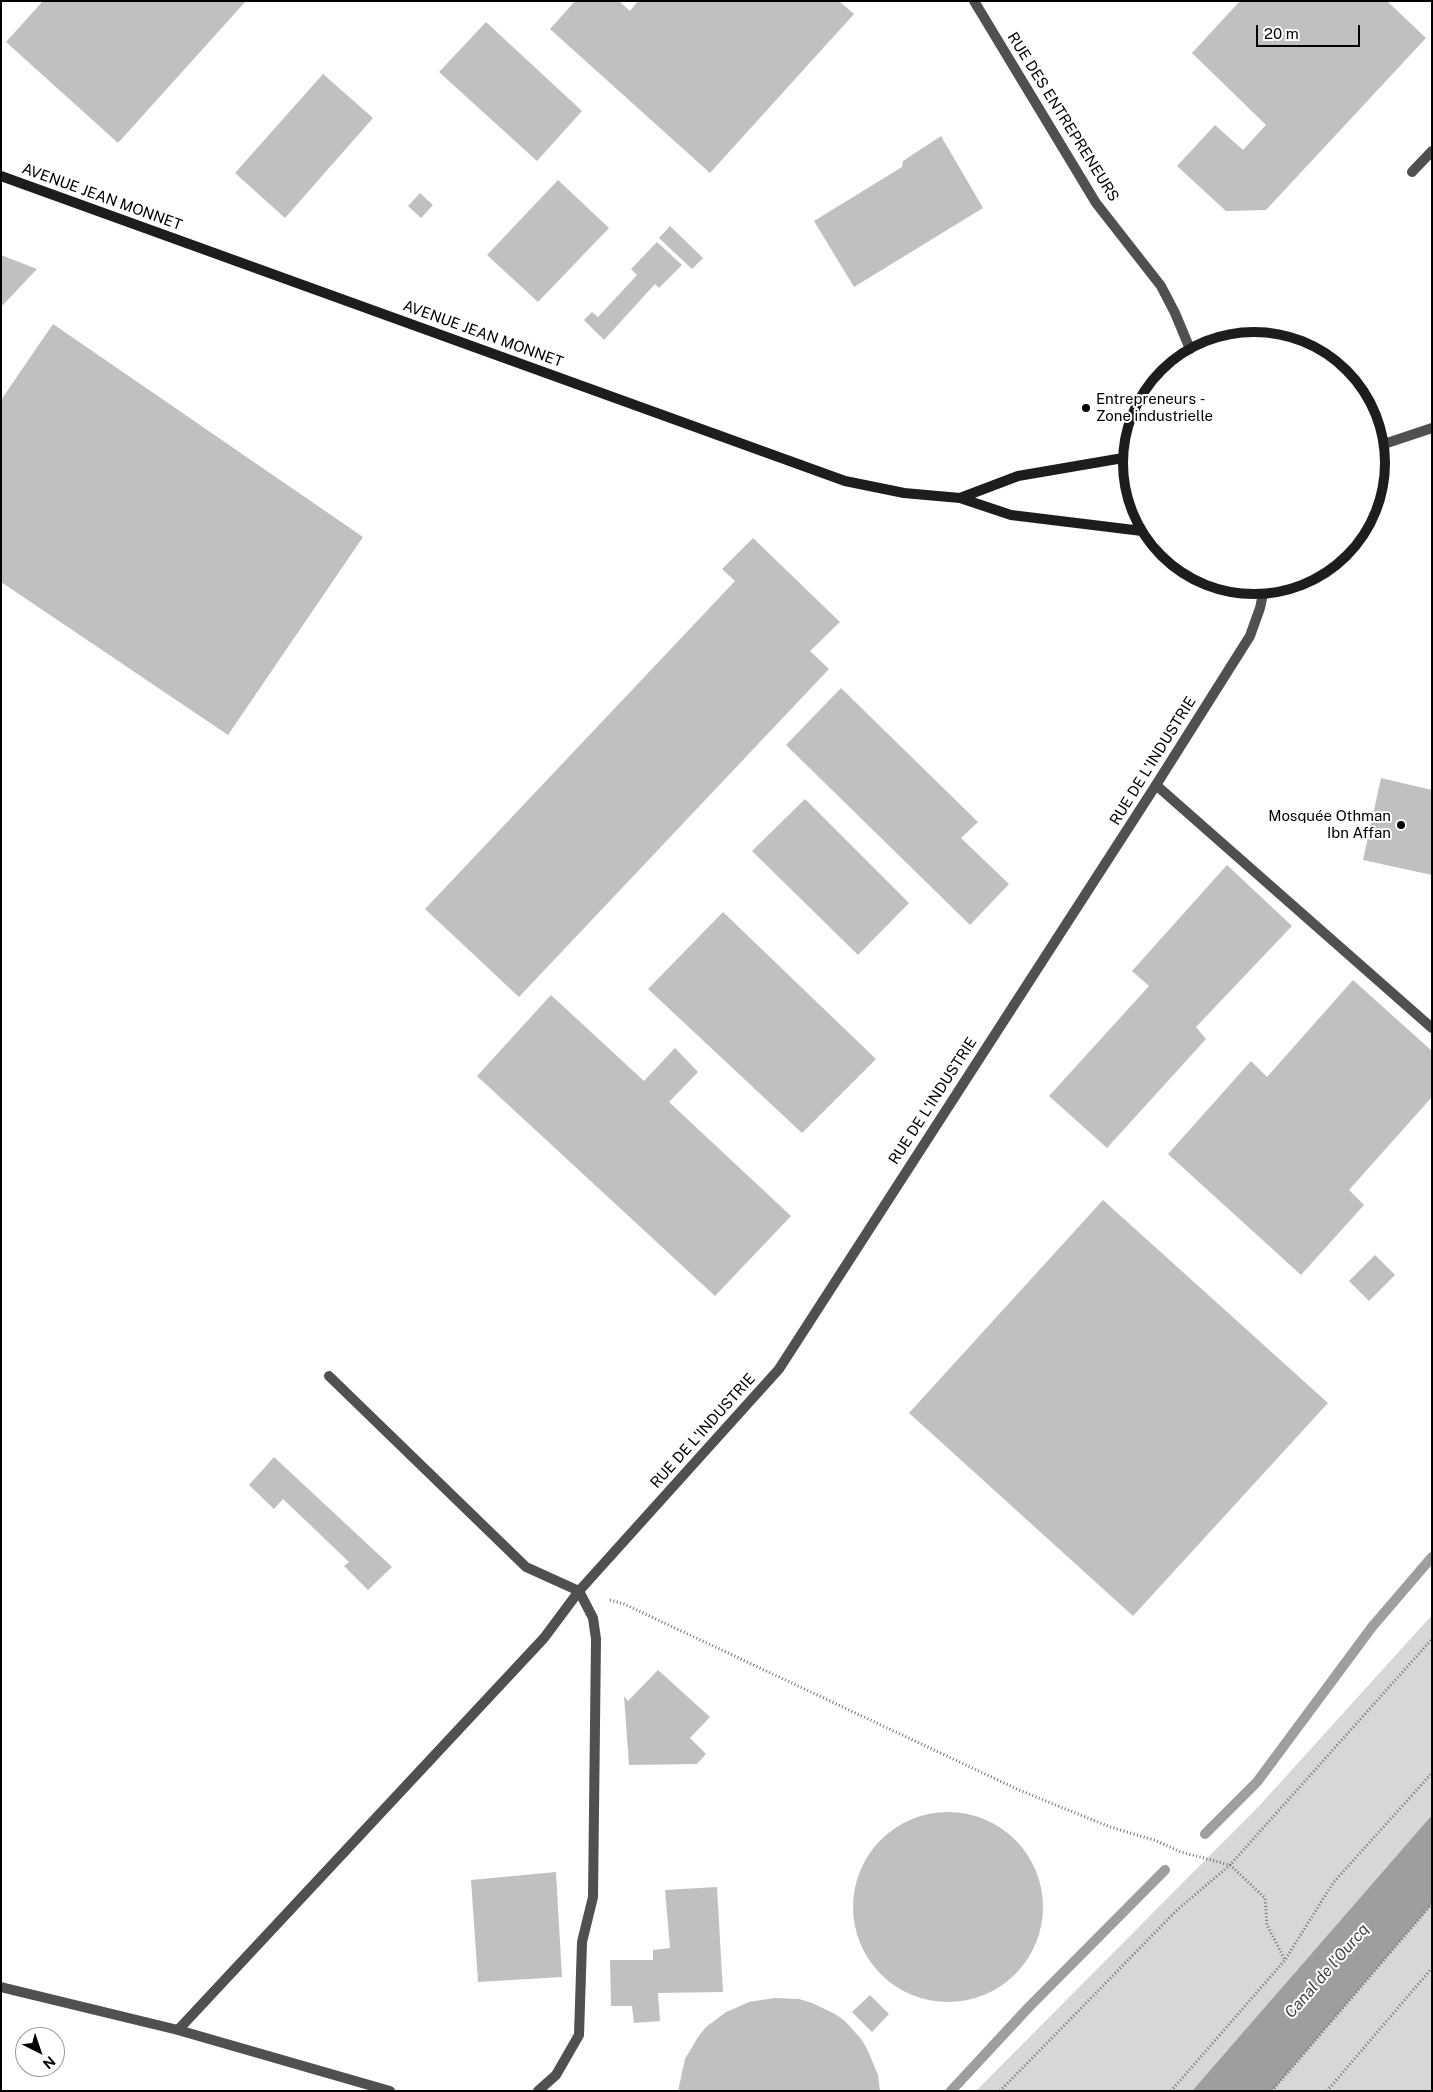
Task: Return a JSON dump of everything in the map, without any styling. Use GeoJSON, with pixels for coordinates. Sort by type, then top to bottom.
{"type":"FeatureCollection","features":[{"type":"Feature","properties":{"kind":"street","name":"RUE DES ENTREPRENEURS"},"geometry":{"type":"LineString","coordinates":[[974,1],[1096,203],[1161,286],[1190,349]]}},
{"type":"Feature","properties":{"kind":"street"},"geometry":{"type":"LineString","coordinates":[[1412,172],[1432,151]]}},
{"type":"Feature","properties":{"kind":"street","name":"AVENUE JEAN MONNET"},"geometry":{"type":"LineString","coordinates":[[1,176],[845,481],[904,493],[960,498],[1011,515],[1142,531]]}},
{"type":"Feature","properties":{"kind":"street"},"geometry":{"type":"LineString","coordinates":[[1256,332],[1297,338],[1333,358],[1348,371],[1361,387],[1374,411],[1384,444],[1383,487],[1368,527],[1356,545],[1324,573],[1305,584],[1263,594],[1227,592],[1193,579],[1164,559],[1142,531],[1127,497],[1123,475],[1127,430],[1135,409],[1146,389],[1160,372],[1177,357],[1190,349],[1216,338],[1256,332]]}},
{"type":"Feature","properties":{"kind":"street"},"geometry":{"type":"LineString","coordinates":[[1384,444],[1432,428]]}},
{"type":"Feature","properties":{"kind":"street","name":"AVENUE JEAN MONNET"},"geometry":{"type":"LineString","coordinates":[[960,498],[1018,476],[1124,458]]}},
{"type":"Feature","properties":{"kind":"street","name":"RUE DE L'INDUSTRIE"},"geometry":{"type":"LineString","coordinates":[[178,2030],[544,1638],[579,1591],[779,1369],[1156,786],[1250,636],[1263,594]]}},
{"type":"Feature","properties":{"kind":"street"},"geometry":{"type":"LineString","coordinates":[[1156,786],[1432,1028]]}},
{"type":"Feature","properties":{"kind":"street"},"geometry":{"type":"LineString","coordinates":[[329,1376],[526,1567],[579,1591],[593,1618],[596,1639],[593,1897],[582,1942],[579,2035],[556,2075],[538,2091]]}},
{"type":"Feature","properties":{"kind":"street"},"geometry":{"type":"LineString","coordinates":[[1,1986],[178,2030],[390,2091]]}},
{"type":"Feature","properties":{"kind":"path"},"geometry":{"type":"LineString","coordinates":[[579,1591],[624,1604],[873,1723],[1028,1794],[1110,1827],[1154,1840],[1181,1852],[1230,1865],[1265,1898],[1267,1925],[1285,1960]]}},
{"type":"Feature","properties":{"kind":"path"},"geometry":{"type":"LineString","coordinates":[[1000,2091],[1177,1910],[1230,1865],[1432,1639]]}},
{"type":"Feature","properties":{"kind":"path"},"geometry":{"type":"LineString","coordinates":[[1171,2091],[1285,1960],[1333,1883],[1432,1773]]}},
{"type":"Feature","properties":{"kind":"path"},"geometry":{"type":"LineString","coordinates":[[1272,2091],[1432,1904]]}},
{"type":"Feature","properties":{"kind":"path"},"geometry":{"type":"LineString","coordinates":[[1327,2091],[1432,1968]]}},
{"type":"Feature","properties":{"kind":"shaded area"},"geometry":{"type":"Polygon","coordinates":[[[1432,1615],[1432,1815],[1192,2091],[976,2091],[1260,1805],[1432,1615]]]}},
{"type":"Feature","properties":{"kind":"shaded area"},"geometry":{"type":"Polygon","coordinates":[[[1432,1904],[1432,2091],[1272,2091],[1432,1904]]]}},
{"type":"Feature","properties":{"kind":"water","name":"Canal de l'Ourcq"},"geometry":{"type":"Polygon","coordinates":[[[1432,1815],[1432,1904],[1272,2091],[1192,2091],[1432,1815]]]}},
{"type":"Feature","properties":{"kind":"building"},"geometry":{"type":"Polygon","coordinates":[[[43,1],[246,1],[118,143],[6,42],[43,1]]]}},
{"type":"Feature","properties":{"kind":"building"},"geometry":{"type":"Polygon","coordinates":[[[575,1],[619,1],[630,11],[638,1],[839,1],[854,14],[710,173],[550,29],[575,1]]]}},
{"type":"Feature","properties":{"kind":"building"},"geometry":{"type":"Polygon","coordinates":[[[1240,1],[1387,1],[1426,38],[1266,210],[1226,211],[1177,166],[1215,125],[1243,150],[1266,125],[1192,53],[1240,1]]]}},
{"type":"Feature","properties":{"kind":"building"},"geometry":{"type":"Polygon","coordinates":[[[486,22],[582,111],[537,161],[439,72],[486,22]]]}},
{"type":"Feature","properties":{"kind":"building"},"geometry":{"type":"Polygon","coordinates":[[[323,74],[373,118],[285,218],[235,173],[323,74]]]}},
{"type":"Feature","properties":{"kind":"building"},"geometry":{"type":"Polygon","coordinates":[[[941,136],[983,208],[854,287],[814,221],[902,167],[903,161],[941,136]]]}},
{"type":"Feature","properties":{"kind":"building"},"geometry":{"type":"Polygon","coordinates":[[[558,180],[609,228],[538,302],[487,255],[558,180]]]}},
{"type":"Feature","properties":{"kind":"building"},"geometry":{"type":"Polygon","coordinates":[[[420,193],[433,205],[421,218],[408,206],[420,193]]]}},
{"type":"Feature","properties":{"kind":"building"},"geometry":{"type":"Polygon","coordinates":[[[670,226],[703,258],[692,269],[659,238],[670,226]]]}},
{"type":"Feature","properties":{"kind":"building"},"geometry":{"type":"Polygon","coordinates":[[[657,242],[682,265],[659,288],[655,284],[604,340],[584,320],[592,312],[598,317],[637,275],[631,269],[657,242]]]}},
{"type":"Feature","properties":{"kind":"building"},"geometry":{"type":"Polygon","coordinates":[[[1,255],[37,269],[1,307],[1,255]]]}},
{"type":"Feature","properties":{"kind":"building"},"geometry":{"type":"Polygon","coordinates":[[[53,324],[363,537],[228,735],[1,582],[1,400],[53,324]]]}},
{"type":"Feature","properties":{"kind":"building"},"geometry":{"type":"Polygon","coordinates":[[[753,538],[840,622],[810,651],[829,669],[519,997],[425,909],[735,581],[722,569],[753,538]]]}},
{"type":"Feature","properties":{"kind":"building"},"geometry":{"type":"Polygon","coordinates":[[[841,688],[978,822],[961,838],[1009,884],[970,925],[786,745],[841,688]]]}},
{"type":"Feature","properties":{"kind":"building","name":"Mosquée Othman Ibn Affan"},"geometry":{"type":"Polygon","coordinates":[[[1381,778],[1432,790],[1432,875],[1363,860],[1381,778]]]}},
{"type":"Feature","properties":{"kind":"building"},"geometry":{"type":"Polygon","coordinates":[[[805,799],[909,903],[858,955],[752,851],[805,799]]]}},
{"type":"Feature","properties":{"kind":"building"},"geometry":{"type":"Polygon","coordinates":[[[1227,865],[1292,926],[1196,1027],[1206,1039],[1107,1148],[1049,1096],[1149,986],[1132,971],[1227,865]]]}},
{"type":"Feature","properties":{"kind":"building"},"geometry":{"type":"Polygon","coordinates":[[[723,912],[876,1059],[802,1133],[648,989],[723,912]]]}},
{"type":"Feature","properties":{"kind":"building"},"geometry":{"type":"Polygon","coordinates":[[[1353,980],[1432,1051],[1432,1097],[1349,1190],[1364,1205],[1301,1275],[1168,1154],[1251,1061],[1267,1077],[1353,980]]]}},
{"type":"Feature","properties":{"kind":"building"},"geometry":{"type":"Polygon","coordinates":[[[551,995],[644,1081],[675,1048],[698,1072],[669,1102],[791,1216],[715,1296],[477,1076],[551,995]]]}},
{"type":"Feature","properties":{"kind":"building"},"geometry":{"type":"Polygon","coordinates":[[[1103,1200],[1328,1403],[1133,1616],[909,1413],[1103,1200]]]}},
{"type":"Feature","properties":{"kind":"building"},"geometry":{"type":"Polygon","coordinates":[[[1375,1255],[1395,1275],[1369,1301],[1349,1281],[1375,1255]]]}},
{"type":"Feature","properties":{"kind":"building"},"geometry":{"type":"Polygon","coordinates":[[[274,1457],[392,1567],[368,1590],[344,1566],[349,1562],[283,1499],[274,1509],[249,1485],[274,1457]]]}},
{"type":"Feature","properties":{"kind":"building"},"geometry":{"type":"Polygon","coordinates":[[[658,1670],[710,1717],[690,1738],[706,1754],[697,1764],[629,1765],[624,1696],[628,1701],[658,1670]]]}},
{"type":"Feature","properties":{"kind":"building"},"geometry":{"type":"Polygon","coordinates":[[[948,1812],[975,1816],[1001,1828],[1015,1840],[1027,1854],[1039,1880],[1043,1907],[1039,1934],[1027,1960],[1015,1974],[1001,1986],[975,1998],[948,2002],[921,1998],[895,1986],[881,1974],[869,1960],[857,1934],[853,1907],[857,1880],[869,1854],[881,1840],[895,1828],[921,1816],[948,1812]]]}},
{"type":"Feature","properties":{"kind":"building"},"geometry":{"type":"Polygon","coordinates":[[[556,1872],[562,1977],[478,1982],[471,1880],[556,1872]]]}},
{"type":"Feature","properties":{"kind":"building"},"geometry":{"type":"Polygon","coordinates":[[[717,1887],[723,1992],[658,1993],[660,2021],[634,2023],[632,2006],[611,2006],[610,1960],[653,1960],[653,1950],[670,1948],[665,1890],[717,1887]]]}},
{"type":"Feature","properties":{"kind":"building"},"geometry":{"type":"Polygon","coordinates":[[[870,1995],[889,2014],[872,2032],[852,2012],[870,1995]]]}},
{"type":"Feature","properties":{"kind":"building"},"geometry":{"type":"Polygon","coordinates":[[[774,1998],[799,1999],[812,2003],[845,2021],[862,2040],[868,2051],[878,2075],[880,2091],[678,2091],[685,2059],[706,2027],[726,2012],[749,2002],[774,1998]]]}},
{"type":"Feature","properties":{"kind":"waterway"},"geometry":{"type":"LineString","coordinates":[[1205,1834],[1257,1782],[1372,1627],[1432,1557]]}},
{"type":"Feature","properties":{"kind":"waterway"},"geometry":{"type":"LineString","coordinates":[[951,2091],[1029,2007],[1165,1870]]}},
{"type":"Feature","properties":{"kind":"place","name":"Entrepreneurs - Zone industrielle"},"geometry":{"type":"Point","coordinates":[1086,408]}},
{"type":"Feature","properties":{"kind":"place","name":"Mosquée Othman Ibn Affan"},"geometry":{"type":"Point","coordinates":[1401,825]}}]}
